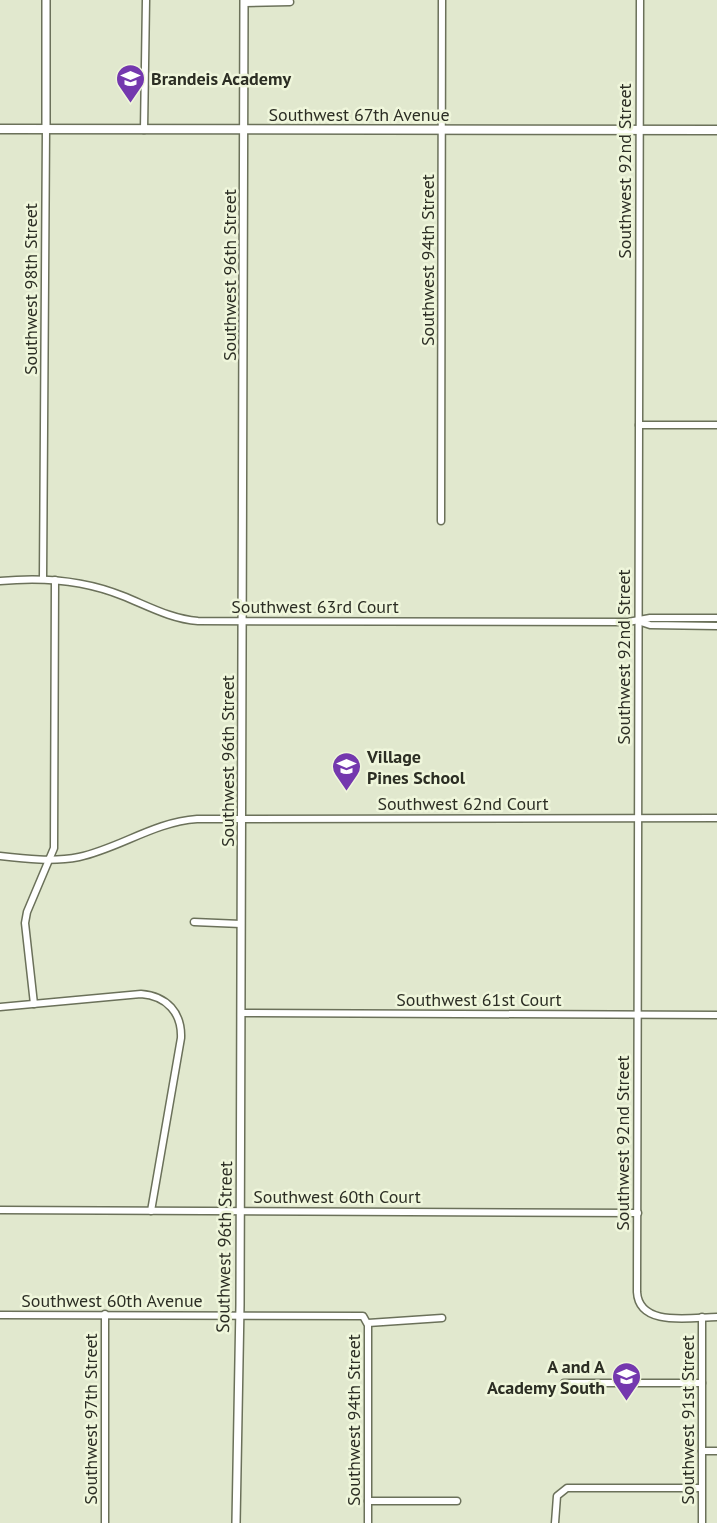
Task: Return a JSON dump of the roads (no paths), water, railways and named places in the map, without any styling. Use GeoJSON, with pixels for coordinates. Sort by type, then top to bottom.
{"type":"FeatureCollection","features":[{"type":"Feature","properties":{"kind":"main road","name":"Southwest 67th Avenue"},"geometry":{"type":"LineString","coordinates":[[0,129],[717,130]]}},
{"type":"Feature","properties":{"kind":"street","name":"Southwest 98th Street"},"geometry":{"type":"LineString","coordinates":[[43,579],[46,0]]}},
{"type":"Feature","properties":{"kind":"street"},"geometry":{"type":"LineString","coordinates":[[144,130],[146,0]]}},
{"type":"Feature","properties":{"kind":"street","name":"Southwest 94th Street"},"geometry":{"type":"LineString","coordinates":[[441,521],[442,0]]}},
{"type":"Feature","properties":{"kind":"street","name":"Southwest 92nd Street"},"geometry":{"type":"LineString","coordinates":[[640,0],[637,1292],[639,1302],[645,1311],[655,1316],[702,1317]]}},
{"type":"Feature","properties":{"kind":"street"},"geometry":{"type":"LineString","coordinates":[[244,2],[290,2]]}},
{"type":"Feature","properties":{"kind":"street","name":"Southwest 96th Street"},"geometry":{"type":"LineString","coordinates":[[236,1523],[240,1211],[244,2]]}},
{"type":"Feature","properties":{"kind":"street"},"geometry":{"type":"LineString","coordinates":[[639,425],[717,425]]}},
{"type":"Feature","properties":{"kind":"street"},"geometry":{"type":"LineString","coordinates":[[34,1004],[26,917],[54,848],[55,580]]}},
{"type":"Feature","properties":{"kind":"street","name":"Southwest 63rd Court"},"geometry":{"type":"LineString","coordinates":[[0,581],[55,580],[113,592],[183,619],[638,621],[650,618],[717,618]]}},
{"type":"Feature","properties":{"kind":"street","name":"Southwest 63rd Court"},"geometry":{"type":"LineString","coordinates":[[638,621],[650,625],[717,626]]}},
{"type":"Feature","properties":{"kind":"street","name":"Southwest 62nd Court"},"geometry":{"type":"LineString","coordinates":[[0,856],[76,858],[98,852],[165,823],[197,819],[717,818]]}},
{"type":"Feature","properties":{"kind":"street"},"geometry":{"type":"LineString","coordinates":[[194,922],[241,924]]}},
{"type":"Feature","properties":{"kind":"street"},"geometry":{"type":"LineString","coordinates":[[0,1007],[146,994],[164,1000],[177,1013],[181,1038],[151,1211]]}},
{"type":"Feature","properties":{"kind":"street","name":"Southwest 61st Court"},"geometry":{"type":"LineString","coordinates":[[241,1012],[717,1015]]}},
{"type":"Feature","properties":{"kind":"street","name":"Southwest 60th Court"},"geometry":{"type":"LineString","coordinates":[[0,1210],[638,1213]]}},
{"type":"Feature","properties":{"kind":"street","name":"Southwest 97th Street"},"geometry":{"type":"LineString","coordinates":[[105,1314],[105,1523]]}},
{"type":"Feature","properties":{"kind":"street","name":"Southwest 60th Avenue"},"geometry":{"type":"LineString","coordinates":[[0,1315],[360,1315],[367,1321],[442,1318]]}},
{"type":"Feature","properties":{"kind":"street"},"geometry":{"type":"LineString","coordinates":[[702,1317],[717,1317]]}},
{"type":"Feature","properties":{"kind":"street","name":"Southwest 91st Street"},"geometry":{"type":"LineString","coordinates":[[702,1317],[702,1523]]}},
{"type":"Feature","properties":{"kind":"street","name":"Southwest 94th Street"},"geometry":{"type":"LineString","coordinates":[[367,1321],[368,1523]]}},
{"type":"Feature","properties":{"kind":"street"},"geometry":{"type":"LineString","coordinates":[[564,1383],[702,1383]]}},
{"type":"Feature","properties":{"kind":"street"},"geometry":{"type":"LineString","coordinates":[[702,1451],[717,1451]]}},
{"type":"Feature","properties":{"kind":"street"},"geometry":{"type":"LineString","coordinates":[[555,1523],[555,1508],[560,1492],[576,1487],[701,1488]]}},
{"type":"Feature","properties":{"kind":"street"},"geometry":{"type":"LineString","coordinates":[[368,1501],[457,1501]]}},
{"type":"Feature","properties":{"kind":"place","name":"Brandeis Academy"},"geometry":{"type":"Point","coordinates":[130,104]}},
{"type":"Feature","properties":{"kind":"place","name":"Village Pines School"},"geometry":{"type":"Point","coordinates":[346,792]}},
{"type":"Feature","properties":{"kind":"place","name":"A and A Academy South"},"geometry":{"type":"Point","coordinates":[626,1402]}}]}
